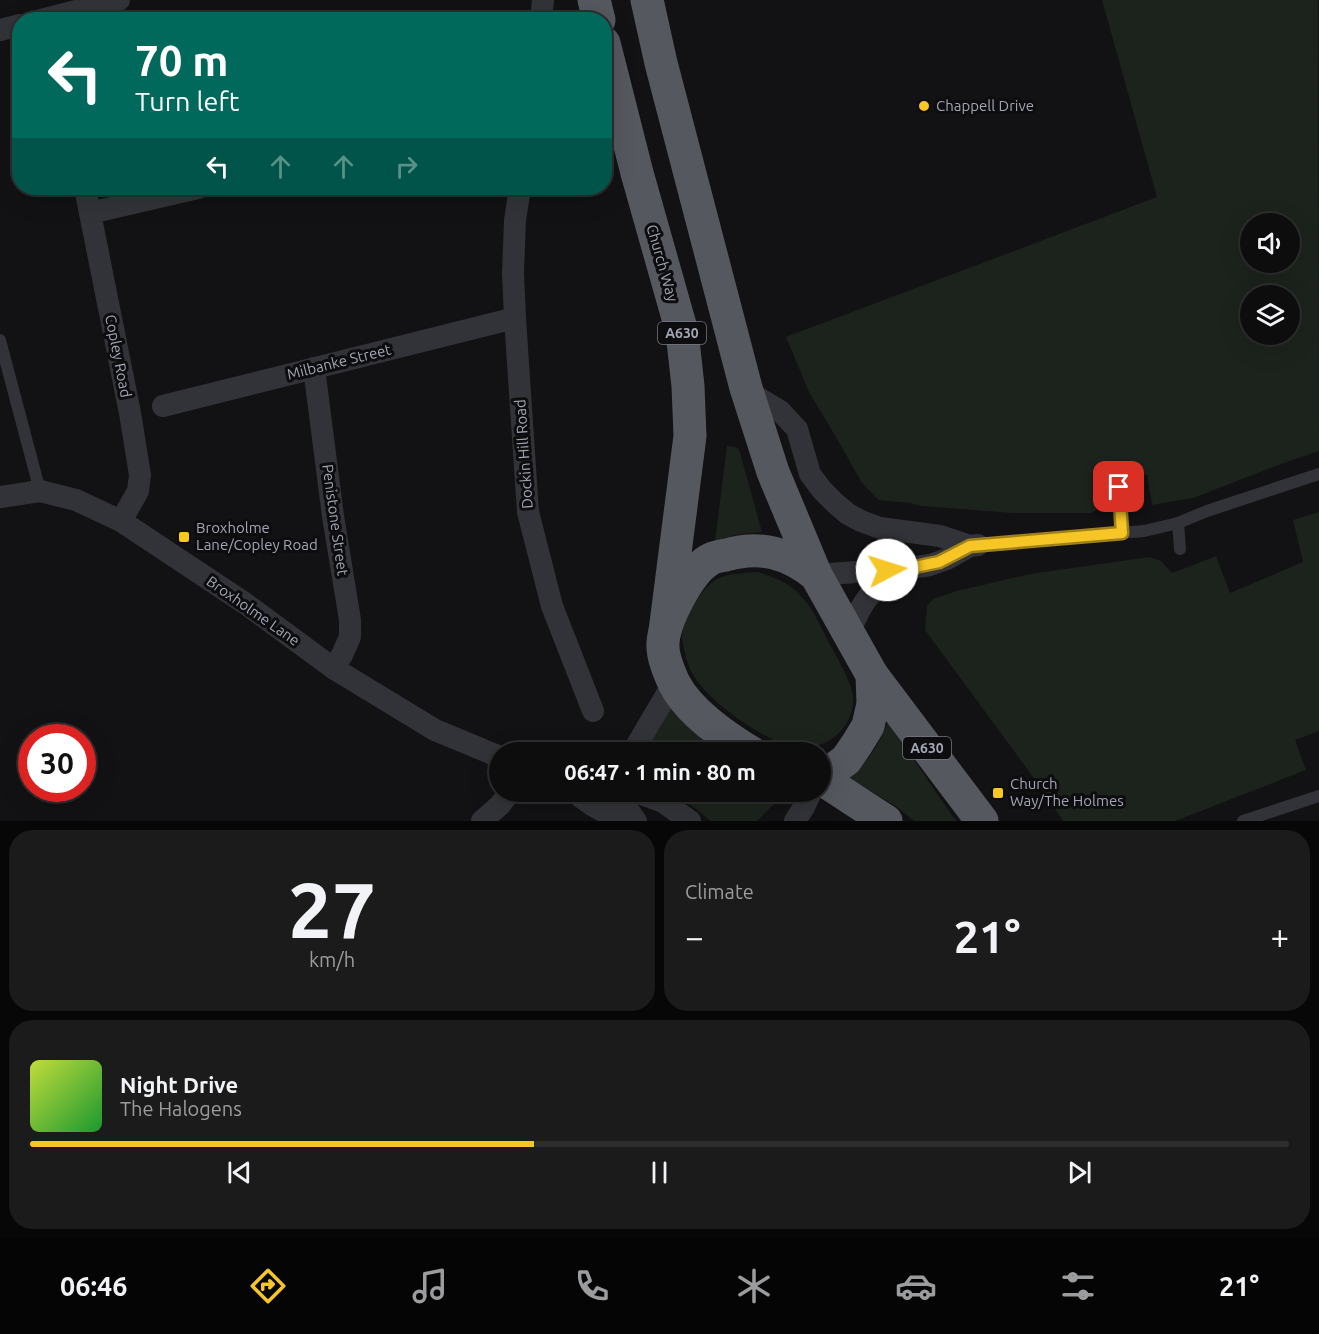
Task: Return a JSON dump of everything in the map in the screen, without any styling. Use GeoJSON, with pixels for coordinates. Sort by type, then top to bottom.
{"type":"FeatureCollection","features":[{"type":"Feature","properties":{"kind":"highway","name":"A630"},"geometry":{"type":"LineString","coordinates":[[647,0],[661,63],[747,391],[773,472],[816,575]]}},
{"type":"Feature","properties":{"kind":"highway","name":"Church Way"},"geometry":{"type":"LineString","coordinates":[[612,75],[682,332],[688,386],[690,435],[665,631]]}},
{"type":"Feature","properties":{"kind":"highway"},"geometry":{"type":"LineString","coordinates":[[734,742],[702,717],[674,684],[663,645],[665,631],[678,599],[692,576],[709,560],[735,552],[756,550],[781,554],[802,564],[816,575],[872,675],[873,704],[868,726],[846,760],[831,771]]}},
{"type":"Feature","properties":{"kind":"highway","name":"A630"},"geometry":{"type":"LineString","coordinates":[[872,675],[982,821]]}},
{"type":"Feature","properties":{"kind":"highway"},"geometry":{"type":"LineString","coordinates":[[831,784],[886,821]]}},
{"type":"Feature","properties":{"kind":"street"},"geometry":{"type":"LineString","coordinates":[[58,12],[119,0]]}},
{"type":"Feature","properties":{"kind":"street","name":"Copley Road"},"geometry":{"type":"LineString","coordinates":[[86,195],[128,401],[140,475],[138,491],[121,521]]}},
{"type":"Feature","properties":{"kind":"street"},"geometry":{"type":"LineString","coordinates":[[90,213],[168,195]]}},
{"type":"Feature","properties":{"kind":"street","name":"Dockin Hill Road"},"geometry":{"type":"LineString","coordinates":[[519,195],[515,220],[513,273],[528,512],[552,606],[593,711]]}},
{"type":"Feature","properties":{"kind":"street","name":"Milbanke Street"},"geometry":{"type":"LineString","coordinates":[[163,406],[515,318]]}},
{"type":"Feature","properties":{"kind":"street","name":"Penistone Street"},"geometry":{"type":"LineString","coordinates":[[314,368],[333,516],[350,620],[350,637],[342,656],[333,668]]}},
{"type":"Feature","properties":{"kind":"street"},"geometry":{"type":"LineString","coordinates":[[747,391],[780,411],[797,429],[810,474],[835,504],[848,514],[880,528],[940,536],[974,546]]}},
{"type":"Feature","properties":{"kind":"street","name":"Broxholme Lane"},"geometry":{"type":"LineString","coordinates":[[0,497],[40,491],[76,500],[121,521],[246,604],[333,668],[435,730],[489,752]]}},
{"type":"Feature","properties":{"kind":"street"},"geometry":{"type":"LineString","coordinates":[[816,575],[910,568],[939,562],[974,546]]}},
{"type":"Feature","properties":{"kind":"street"},"geometry":{"type":"LineString","coordinates":[[849,633],[862,604],[872,592],[884,581],[910,568]]}},
{"type":"Feature","properties":{"kind":"street"},"geometry":{"type":"LineString","coordinates":[[638,742],[674,684]]}},
{"type":"Feature","properties":{"kind":"street"},"geometry":{"type":"LineString","coordinates":[[482,821],[502,802]]}},
{"type":"Feature","properties":{"kind":"street"},"geometry":{"type":"LineString","coordinates":[[587,802],[621,821]]}},
{"type":"Feature","properties":{"kind":"street"},"geometry":{"type":"LineString","coordinates":[[623,802],[636,821]]}},
{"type":"Feature","properties":{"kind":"street"},"geometry":{"type":"LineString","coordinates":[[663,802],[690,821]]}},
{"type":"Feature","properties":{"kind":"lane"},"geometry":{"type":"LineString","coordinates":[[0,340],[40,491]]}},
{"type":"Feature","properties":{"kind":"lane"},"geometry":{"type":"LineString","coordinates":[[974,546],[1144,531],[1178,523],[1207,511],[1319,474]]}},
{"type":"Feature","properties":{"kind":"lane"},"geometry":{"type":"LineString","coordinates":[[1119,487],[1122,533]]}},
{"type":"Feature","properties":{"kind":"lane"},"geometry":{"type":"LineString","coordinates":[[1178,523],[1180,549]]}},
{"type":"Feature","properties":{"kind":"lane"},"geometry":{"type":"LineString","coordinates":[[1243,821],[1319,796]]}},
{"type":"Feature","properties":{"kind":"shaded area"},"geometry":{"type":"Polygon","coordinates":[[[1102,0],[1318,0],[1319,451],[1193,498],[1152,505],[1147,475],[1098,480],[1100,499],[1098,509],[1091,513],[1013,513],[922,506],[879,500],[862,483],[809,392],[786,337],[1157,197],[1102,0]]]}},
{"type":"Feature","properties":{"kind":"shaded area"},"geometry":{"type":"Polygon","coordinates":[[[727,446],[739,449],[762,532],[715,541],[727,446]]]}},
{"type":"Feature","properties":{"kind":"shaded area"},"geometry":{"type":"Polygon","coordinates":[[[1319,512],[1319,731],[1295,740],[1306,770],[1175,821],[1063,821],[925,630],[927,606],[933,599],[957,591],[1030,574],[1150,557],[1161,561],[1172,573],[1216,556],[1230,593],[1303,562],[1293,520],[1319,512]]]}},
{"type":"Feature","properties":{"kind":"shaded area"},"geometry":{"type":"Polygon","coordinates":[[[758,572],[777,579],[795,590],[815,616],[849,682],[853,696],[853,707],[845,725],[839,733],[826,742],[780,742],[772,739],[720,705],[692,673],[683,643],[684,622],[708,586],[727,575],[758,572]]]}},
{"type":"Feature","properties":{"kind":"shaded area"},"geometry":{"type":"Polygon","coordinates":[[[672,706],[706,742],[651,742],[672,706]]]}},
{"type":"Feature","properties":{"kind":"shaded area"},"geometry":{"type":"Polygon","coordinates":[[[888,722],[957,821],[914,821],[897,807],[850,778],[873,752],[888,722]]]}},
{"type":"Feature","properties":{"kind":"shaded area"},"geometry":{"type":"Polygon","coordinates":[[[686,802],[776,802],[757,821],[711,821],[686,802]]]}},
{"type":"Feature","properties":{"kind":"place","name":"Chappell Drive"},"geometry":{"type":"Point","coordinates":[924,106]}},
{"type":"Feature","properties":{"kind":"place","name":"Broxholme Lane/Copley Road"},"geometry":{"type":"Point","coordinates":[184,537]}},
{"type":"Feature","properties":{"kind":"place","name":"Church Way/The Holmes"},"geometry":{"type":"Point","coordinates":[998,793]}},
{"type":"Feature","properties":{"kind":"route"},"geometry":{"type":"LineString","coordinates":[[887,570],[930,565],[947,559],[970,546],[1122,533],[1119,487]]}}]}
